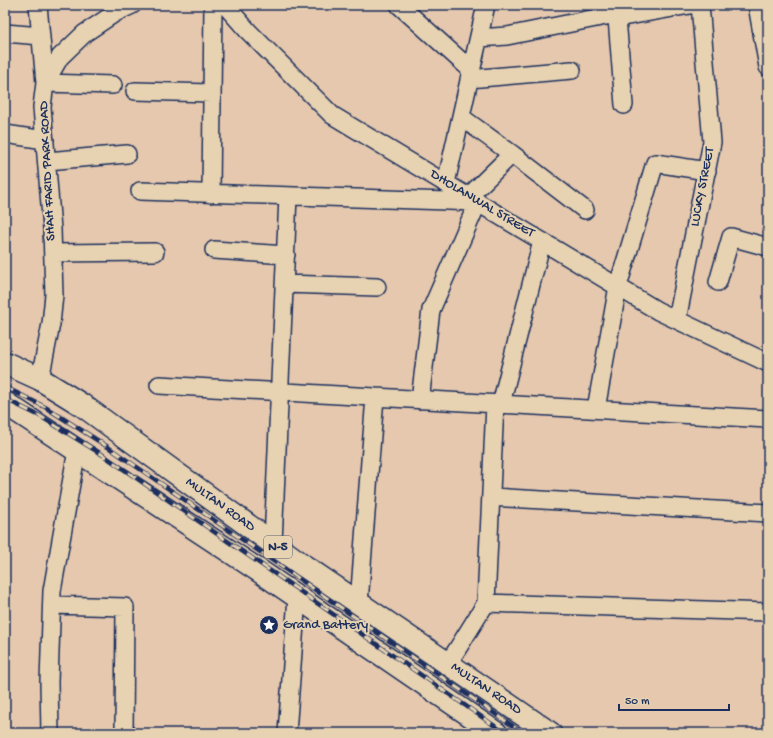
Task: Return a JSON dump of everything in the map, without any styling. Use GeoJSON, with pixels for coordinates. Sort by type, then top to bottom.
{"type":"FeatureCollection","features":[{"type":"Feature","properties":{"kind":"main road","name":"MULTAN ROAD"},"geometry":{"type":"LineString","coordinates":[[5,363],[40,379],[82,405],[273,544],[550,733]]}},
{"type":"Feature","properties":{"kind":"main road","name":"N-5"},"geometry":{"type":"LineString","coordinates":[[5,403],[297,597],[496,733]]}},
{"type":"Feature","properties":{"kind":"street"},"geometry":{"type":"LineString","coordinates":[[38,5],[44,83],[113,85]]}},
{"type":"Feature","properties":{"kind":"street","name":"SHAH FARID PARK ROAD"},"geometry":{"type":"LineString","coordinates":[[40,379],[52,317],[54,295],[46,140],[42,107],[44,83],[60,57],[85,33],[115,13],[132,5]]}},
{"type":"Feature","properties":{"kind":"street"},"geometry":{"type":"LineString","coordinates":[[212,194],[213,5]]}},
{"type":"Feature","properties":{"kind":"street","name":"DHOLANWAL STREET"},"geometry":{"type":"LineString","coordinates":[[225,5],[332,115],[658,311],[768,363]]}},
{"type":"Feature","properties":{"kind":"street"},"geometry":{"type":"LineString","coordinates":[[399,5],[470,75],[572,70]]}},
{"type":"Feature","properties":{"kind":"street"},"geometry":{"type":"LineString","coordinates":[[446,183],[486,5]]}},
{"type":"Feature","properties":{"kind":"street"},"geometry":{"type":"LineString","coordinates":[[479,38],[507,36],[615,12],[690,5]]}},
{"type":"Feature","properties":{"kind":"street","name":"LUCKY STREET"},"geometry":{"type":"LineString","coordinates":[[676,320],[712,142],[700,5]]}},
{"type":"Feature","properties":{"kind":"street"},"geometry":{"type":"LineString","coordinates":[[757,5],[768,67]]}},
{"type":"Feature","properties":{"kind":"street"},"geometry":{"type":"LineString","coordinates":[[615,12],[624,105]]}},
{"type":"Feature","properties":{"kind":"street"},"geometry":{"type":"LineString","coordinates":[[5,33],[40,36]]}},
{"type":"Feature","properties":{"kind":"street"},"geometry":{"type":"LineString","coordinates":[[135,91],[212,93]]}},
{"type":"Feature","properties":{"kind":"street"},"geometry":{"type":"LineString","coordinates":[[461,117],[585,210]]}},
{"type":"Feature","properties":{"kind":"street"},"geometry":{"type":"LineString","coordinates":[[5,134],[46,140]]}},
{"type":"Feature","properties":{"kind":"street"},"geometry":{"type":"LineString","coordinates":[[47,161],[127,154]]}},
{"type":"Feature","properties":{"kind":"street"},"geometry":{"type":"LineString","coordinates":[[420,400],[431,310],[474,199],[512,154]]}},
{"type":"Feature","properties":{"kind":"street"},"geometry":{"type":"LineString","coordinates":[[596,409],[618,286],[655,163],[707,172]]}},
{"type":"Feature","properties":{"kind":"street"},"geometry":{"type":"LineString","coordinates":[[140,191],[288,196],[474,199]]}},
{"type":"Feature","properties":{"kind":"street"},"geometry":{"type":"LineString","coordinates":[[273,544],[288,196]]}},
{"type":"Feature","properties":{"kind":"street"},"geometry":{"type":"LineString","coordinates":[[718,282],[732,236],[768,247]]}},
{"type":"Feature","properties":{"kind":"street"},"geometry":{"type":"LineString","coordinates":[[448,664],[486,603],[491,497],[498,404],[542,241]]}},
{"type":"Feature","properties":{"kind":"street"},"geometry":{"type":"LineString","coordinates":[[214,250],[286,254]]}},
{"type":"Feature","properties":{"kind":"street"},"geometry":{"type":"LineString","coordinates":[[53,253],[155,252]]}},
{"type":"Feature","properties":{"kind":"street"},"geometry":{"type":"LineString","coordinates":[[285,284],[377,288]]}},
{"type":"Feature","properties":{"kind":"street"},"geometry":{"type":"LineString","coordinates":[[159,385],[768,419]]}},
{"type":"Feature","properties":{"kind":"street"},"geometry":{"type":"LineString","coordinates":[[359,604],[375,397]]}},
{"type":"Feature","properties":{"kind":"street"},"geometry":{"type":"LineString","coordinates":[[50,733],[49,682],[52,591],[77,450]]}},
{"type":"Feature","properties":{"kind":"street"},"geometry":{"type":"LineString","coordinates":[[491,497],[768,513]]}},
{"type":"Feature","properties":{"kind":"street"},"geometry":{"type":"LineString","coordinates":[[287,733],[297,597]]}},
{"type":"Feature","properties":{"kind":"street"},"geometry":{"type":"LineString","coordinates":[[486,603],[768,612]]}},
{"type":"Feature","properties":{"kind":"street"},"geometry":{"type":"LineString","coordinates":[[52,605],[125,607],[124,733]]}},
{"type":"Feature","properties":{"kind":"railway"},"geometry":{"type":"LineString","coordinates":[[5,387],[45,407],[108,447],[523,733]]}},
{"type":"Feature","properties":{"kind":"railway"},"geometry":{"type":"LineString","coordinates":[[5,399],[40,416],[103,455],[505,733]]}},
{"type":"Feature","properties":{"kind":"place","name":"Grand Battery"},"geometry":{"type":"Point","coordinates":[269,625]}}]}
